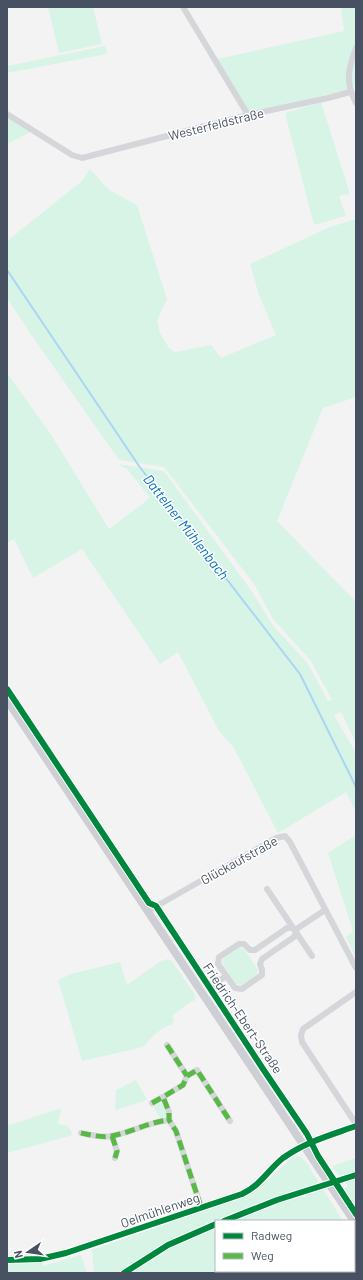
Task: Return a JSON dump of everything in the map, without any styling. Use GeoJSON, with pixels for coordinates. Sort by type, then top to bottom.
{"type":"FeatureCollection","features":[{"type":"Feature","properties":{"kind":"main road","name":"Friedrich-Ebert-Straße"},"geometry":{"type":"LineString","coordinates":[[7,700],[148,911],[308,1143],[354,1220]]}},
{"type":"Feature","properties":{"kind":"street"},"geometry":{"type":"LineString","coordinates":[[183,7],[248,115]]}},
{"type":"Feature","properties":{"kind":"street"},"geometry":{"type":"LineString","coordinates":[[356,48],[351,62],[349,77],[350,92],[356,103]]}},
{"type":"Feature","properties":{"kind":"street","name":"Westerfeldstraße"},"geometry":{"type":"LineString","coordinates":[[7,114],[72,155],[82,158],[248,115],[350,92]]}},
{"type":"Feature","properties":{"kind":"street","name":"Glückaufstraße"},"geometry":{"type":"LineString","coordinates":[[148,911],[276,838],[285,836],[290,842],[356,968]]}},
{"type":"Feature","properties":{"kind":"street"},"geometry":{"type":"LineString","coordinates":[[267,889],[312,956]]}},
{"type":"Feature","properties":{"kind":"street","name":"Friedrich-Ebert-Straße"},"geometry":{"type":"LineString","coordinates":[[156,906],[308,1143]]}},
{"type":"Feature","properties":{"kind":"street"},"geometry":{"type":"LineString","coordinates":[[294,930],[294,938],[262,959],[260,964],[262,975],[242,989],[235,988],[218,964],[219,957],[241,943],[250,950],[255,950],[287,928],[294,930],[325,910]]}},
{"type":"Feature","properties":{"kind":"street"},"geometry":{"type":"LineString","coordinates":[[209,988],[226,976]]}},
{"type":"Feature","properties":{"kind":"street"},"geometry":{"type":"LineString","coordinates":[[356,992],[303,1029],[301,1035],[302,1042],[356,1125]]}},
{"type":"Feature","properties":{"kind":"street"},"geometry":{"type":"LineString","coordinates":[[167,1045],[187,1076]]}},
{"type":"Feature","properties":{"kind":"street"},"geometry":{"type":"LineString","coordinates":[[152,1103],[183,1085],[187,1076],[198,1070],[230,1121]]}},
{"type":"Feature","properties":{"kind":"street"},"geometry":{"type":"LineString","coordinates":[[164,1096],[169,1112],[169,1120],[176,1131],[201,1207]]}},
{"type":"Feature","properties":{"kind":"street"},"geometry":{"type":"LineString","coordinates":[[82,1133],[89,1135],[112,1136],[160,1121],[169,1120]]}},
{"type":"Feature","properties":{"kind":"street","name":"Oelmühlenweg"},"geometry":{"type":"LineString","coordinates":[[7,1260],[40,1259],[66,1253],[242,1194],[259,1184],[273,1167],[283,1158],[308,1143],[356,1125]]}},
{"type":"Feature","properties":{"kind":"street"},"geometry":{"type":"LineString","coordinates":[[112,1136],[117,1151],[115,1158]]}},
{"type":"Feature","properties":{"kind":"green space"},"geometry":{"type":"Polygon","coordinates":[[[48,7],[93,7],[102,44],[59,53],[48,7]]]}},
{"type":"Feature","properties":{"kind":"green space"},"geometry":{"type":"Polygon","coordinates":[[[341,7],[356,7],[356,78],[353,88],[249,113],[217,59],[344,31],[341,7]]]}},
{"type":"Feature","properties":{"kind":"green space"},"geometry":{"type":"Polygon","coordinates":[[[105,46],[107,54],[7,73],[7,66],[105,46]]]}},
{"type":"Feature","properties":{"kind":"green space"},"geometry":{"type":"Polygon","coordinates":[[[321,102],[350,194],[339,196],[346,216],[314,225],[285,113],[321,102]]]}},
{"type":"Feature","properties":{"kind":"green space"},"geometry":{"type":"Polygon","coordinates":[[[7,116],[31,132],[7,144],[7,116]]]}},
{"type":"Feature","properties":{"kind":"green space"},"geometry":{"type":"Polygon","coordinates":[[[90,169],[109,190],[137,205],[167,299],[157,321],[160,333],[169,348],[175,352],[211,345],[221,358],[276,335],[259,295],[250,264],[330,227],[356,219],[356,397],[323,408],[277,521],[356,602],[356,743],[341,712],[334,715],[356,753],[356,812],[346,792],[278,833],[234,748],[219,731],[178,652],[160,664],[82,549],[33,578],[14,539],[7,543],[7,373],[50,433],[109,529],[150,498],[127,469],[117,464],[164,471],[253,593],[274,627],[307,662],[328,701],[332,700],[311,661],[273,619],[254,584],[164,467],[119,460],[7,298],[7,241],[82,181],[90,169]]]}},
{"type":"Feature","properties":{"kind":"green space"},"geometry":{"type":"Polygon","coordinates":[[[356,835],[356,958],[346,937],[353,931],[328,853],[356,835]]]}},
{"type":"Feature","properties":{"kind":"green space"},"geometry":{"type":"Polygon","coordinates":[[[239,947],[244,949],[258,970],[257,975],[242,985],[236,984],[222,963],[223,958],[239,947]]]}},
{"type":"Feature","properties":{"kind":"green space"},"geometry":{"type":"Polygon","coordinates":[[[168,959],[172,961],[195,995],[195,1000],[172,1016],[174,1020],[173,1024],[163,1028],[155,1034],[143,1047],[82,1061],[58,980],[71,974],[120,962],[127,985],[161,961],[168,959]]]}},
{"type":"Feature","properties":{"kind":"green space"},"geometry":{"type":"Polygon","coordinates":[[[136,1080],[147,1099],[142,1102],[115,1110],[116,1090],[136,1080]]]}},
{"type":"Feature","properties":{"kind":"green space"},"geometry":{"type":"Polygon","coordinates":[[[159,1102],[167,1113],[165,1117],[160,1118],[153,1106],[159,1102]]]}},
{"type":"Feature","properties":{"kind":"green space"},"geometry":{"type":"Polygon","coordinates":[[[61,1108],[58,1124],[68,1126],[73,1135],[7,1153],[7,1126],[61,1108]]]}},
{"type":"Feature","properties":{"kind":"green space"},"geometry":{"type":"Polygon","coordinates":[[[298,1156],[306,1162],[342,1220],[215,1220],[215,1272],[355,1272],[355,1238],[356,1273],[94,1273],[92,1250],[253,1193],[293,1157],[298,1156]]]}},
{"type":"Feature","properties":{"kind":"green space"},"geometry":{"type":"Polygon","coordinates":[[[356,1158],[356,1207],[343,1190],[348,1186],[332,1166],[356,1158]]]}},
{"type":"Feature","properties":{"kind":"green space"},"geometry":{"type":"Polygon","coordinates":[[[41,1253],[43,1266],[81,1255],[87,1273],[7,1273],[7,1257],[13,1255],[41,1253]]]}},
{"type":"Feature","properties":{"kind":"waterway","name":"Dattelner Mühlenbach"},"geometry":{"type":"LineString","coordinates":[[7,270],[139,466],[300,674],[356,787]]}},
{"type":"Feature","properties":{"kind":"marked path"},"geometry":{"type":"LineString","coordinates":[[167,1045],[187,1076]]}},
{"type":"Feature","properties":{"kind":"marked path"},"geometry":{"type":"LineString","coordinates":[[201,1207],[176,1131],[169,1120],[169,1112],[163,1097],[183,1085],[187,1076],[197,1070],[230,1121]]}},
{"type":"Feature","properties":{"kind":"marked path"},"geometry":{"type":"LineString","coordinates":[[152,1103],[163,1097]]}},
{"type":"Feature","properties":{"kind":"marked path"},"geometry":{"type":"LineString","coordinates":[[81,1133],[108,1137],[169,1120]]}},
{"type":"Feature","properties":{"kind":"marked path"},"geometry":{"type":"LineString","coordinates":[[112,1136],[117,1151],[115,1158]]}},
{"type":"Feature","properties":{"kind":"cycle path"},"geometry":{"type":"LineString","coordinates":[[7,689],[149,903],[156,906],[307,1134],[318,1156],[356,1214]]}},
{"type":"Feature","properties":{"kind":"cycle path"},"geometry":{"type":"LineString","coordinates":[[7,1260],[40,1259],[66,1253],[242,1194],[259,1182],[291,1152],[318,1139],[356,1126]]}},
{"type":"Feature","properties":{"kind":"cycle path"},"geometry":{"type":"LineString","coordinates":[[227,1220],[277,1200],[356,1175]]}},
{"type":"Feature","properties":{"kind":"cycle path"},"geometry":{"type":"LineString","coordinates":[[124,1273],[168,1245],[215,1224]]}}]}
